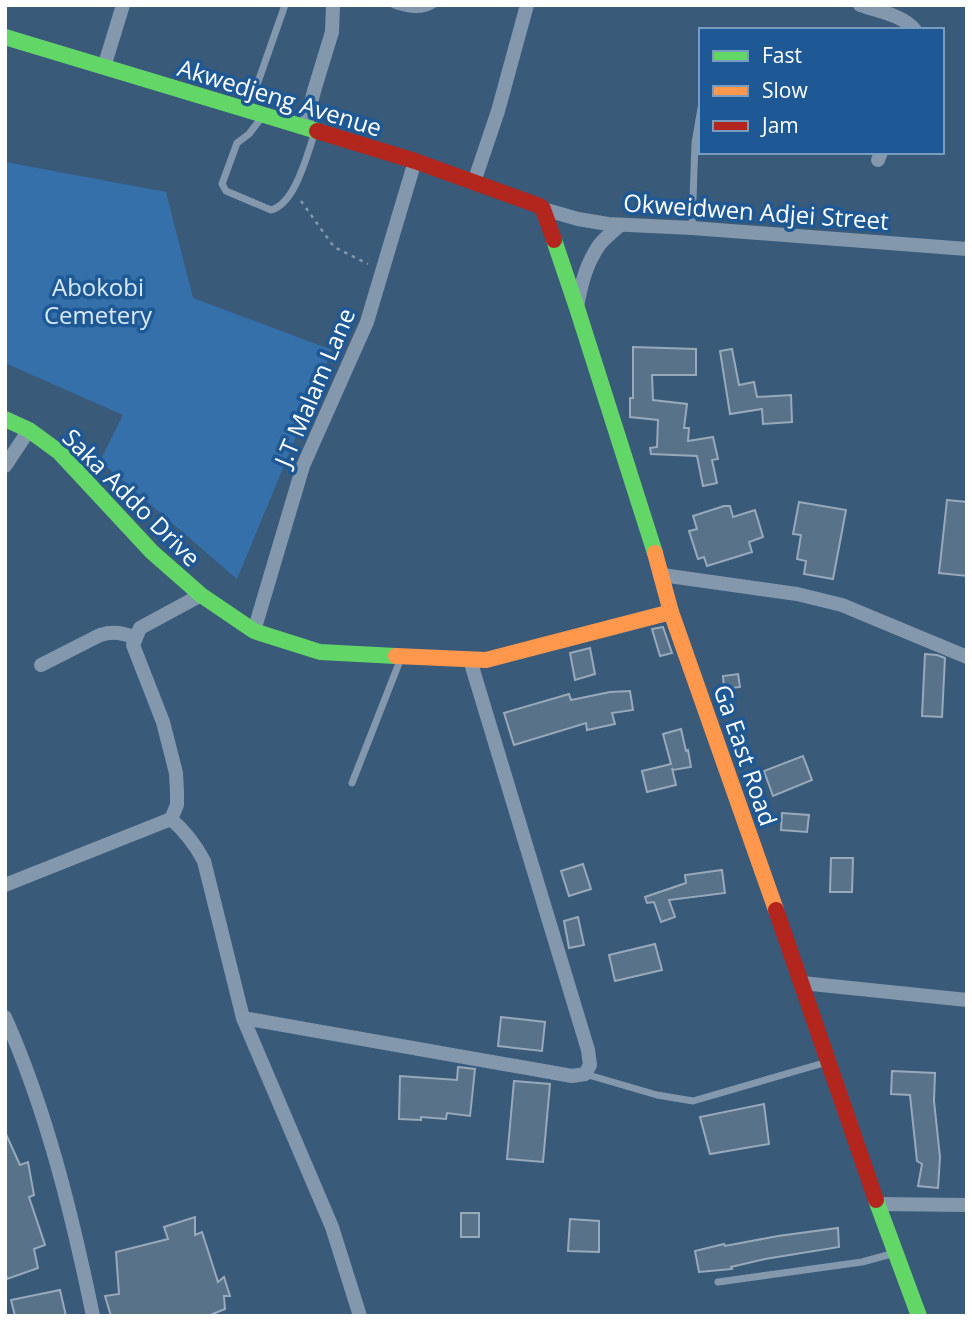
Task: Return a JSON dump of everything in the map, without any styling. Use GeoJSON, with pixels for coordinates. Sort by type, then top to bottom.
{"type":"FeatureCollection","features":[{"type":"Feature","properties":{"kind":"street"},"geometry":{"type":"LineString","coordinates":[[104,67],[122,5]]}},
{"type":"Feature","properties":{"kind":"street"},"geometry":{"type":"LineString","coordinates":[[474,182],[498,111],[527,5]]}},
{"type":"Feature","properties":{"kind":"street"},"geometry":{"type":"LineString","coordinates":[[860,5],[903,20],[914,28]]}},
{"type":"Feature","properties":{"kind":"street"},"geometry":{"type":"LineString","coordinates":[[310,130],[337,7]]}},
{"type":"Feature","properties":{"kind":"street","name":"Akwedjeng Avenue"},"geometry":{"type":"LineString","coordinates":[[5,37],[415,161],[541,208]]}},
{"type":"Feature","properties":{"kind":"street","name":"J.T Malam Lane"},"geometry":{"type":"LineString","coordinates":[[254,631],[303,466],[367,322],[415,161]]}},
{"type":"Feature","properties":{"kind":"street","name":"Okweidwen Adjei Street"},"geometry":{"type":"LineString","coordinates":[[541,208],[578,219],[620,225],[967,249]]}},
{"type":"Feature","properties":{"kind":"street","name":"Ga East Road"},"geometry":{"type":"LineString","coordinates":[[541,208],[577,308],[671,611],[877,1205],[919,1316]]}},
{"type":"Feature","properties":{"kind":"street"},"geometry":{"type":"LineString","coordinates":[[577,308],[588,265],[600,244],[620,225]]}},
{"type":"Feature","properties":{"kind":"street","name":"Saka Addo Drive"},"geometry":{"type":"LineString","coordinates":[[5,419],[29,430],[59,452],[152,552],[201,595],[254,631],[320,652],[486,660],[671,611]]}},
{"type":"Feature","properties":{"kind":"street"},"geometry":{"type":"LineString","coordinates":[[5,466],[29,430]]}},
{"type":"Feature","properties":{"kind":"street"},"geometry":{"type":"LineString","coordinates":[[662,575],[797,594],[842,605],[967,657]]}},
{"type":"Feature","properties":{"kind":"street"},"geometry":{"type":"LineString","coordinates":[[5,885],[171,819],[177,805],[176,773],[163,722],[133,645],[140,628],[201,595]]}},
{"type":"Feature","properties":{"kind":"street"},"geometry":{"type":"LineString","coordinates":[[41,665],[110,632],[135,637]]}},
{"type":"Feature","properties":{"kind":"street"},"geometry":{"type":"LineString","coordinates":[[243,1018],[572,1076],[585,1074],[590,1065],[589,1050],[470,660]]}},
{"type":"Feature","properties":{"kind":"street"},"geometry":{"type":"LineString","coordinates":[[171,819],[196,844],[204,861],[243,1018],[332,1227],[360,1316]]}},
{"type":"Feature","properties":{"kind":"street"},"geometry":{"type":"LineString","coordinates":[[802,983],[967,1000]]}},
{"type":"Feature","properties":{"kind":"street"},"geometry":{"type":"LineString","coordinates":[[5,1017],[26,1064],[67,1202],[93,1316]]}},
{"type":"Feature","properties":{"kind":"street"},"geometry":{"type":"LineString","coordinates":[[877,1205],[967,1205]]}},
{"type":"Feature","properties":{"kind":"lane"},"geometry":{"type":"LineString","coordinates":[[258,82],[285,5]]}},
{"type":"Feature","properties":{"kind":"lane"},"geometry":{"type":"LineString","coordinates":[[394,5],[415,10],[433,5]]}},
{"type":"Feature","properties":{"kind":"lane"},"geometry":{"type":"LineString","coordinates":[[262,116],[249,134],[237,143],[222,184],[226,191],[271,210],[276,209],[293,190],[310,130]]}},
{"type":"Feature","properties":{"kind":"lane"},"geometry":{"type":"LineString","coordinates":[[692,228],[694,162],[699,123]]}},
{"type":"Feature","properties":{"kind":"lane"},"geometry":{"type":"LineString","coordinates":[[352,783],[401,657]]}},
{"type":"Feature","properties":{"kind":"lane"},"geometry":{"type":"LineString","coordinates":[[585,1074],[657,1095],[693,1101],[828,1062]]}},
{"type":"Feature","properties":{"kind":"lane"},"geometry":{"type":"LineString","coordinates":[[719,1282],[862,1262],[895,1253]]}},
{"type":"Feature","properties":{"kind":"path"},"geometry":{"type":"LineString","coordinates":[[293,190],[334,247],[382,271]]}},
{"type":"Feature","properties":{"kind":"green space","name":"Abokobi Cemetery"},"geometry":{"type":"Polygon","coordinates":[[[5,162],[166,192],[193,298],[332,350],[237,579],[100,461],[123,415],[5,363],[5,162]]]}},
{"type":"Feature","properties":{"kind":"building"},"geometry":{"type":"Polygon","coordinates":[[[633,347],[696,349],[696,375],[652,375],[653,400],[687,404],[684,428],[689,428],[688,441],[713,437],[718,459],[712,460],[717,483],[703,486],[697,456],[651,454],[650,448],[657,447],[658,420],[630,417],[630,398],[633,398],[633,347]]]}},
{"type":"Feature","properties":{"kind":"building"},"geometry":{"type":"Polygon","coordinates":[[[732,349],[739,385],[754,382],[757,397],[791,395],[792,422],[763,424],[762,409],[730,414],[720,351],[732,349]]]}},
{"type":"Feature","properties":{"kind":"building"},"geometry":{"type":"Polygon","coordinates":[[[947,500],[967,502],[967,576],[939,573],[947,500]]]}},
{"type":"Feature","properties":{"kind":"building"},"geometry":{"type":"Polygon","coordinates":[[[799,502],[846,510],[833,579],[804,574],[806,561],[797,559],[801,535],[793,534],[799,502]]]}},
{"type":"Feature","properties":{"kind":"building"},"geometry":{"type":"Polygon","coordinates":[[[730,506],[733,517],[755,510],[763,537],[749,542],[752,552],[707,566],[704,557],[698,559],[689,531],[697,529],[693,516],[730,506]]]}},
{"type":"Feature","properties":{"kind":"building"},"geometry":{"type":"Polygon","coordinates":[[[663,627],[672,653],[660,656],[652,629],[663,627]]]}},
{"type":"Feature","properties":{"kind":"building"},"geometry":{"type":"Polygon","coordinates":[[[590,648],[595,674],[575,680],[570,653],[590,648]]]}},
{"type":"Feature","properties":{"kind":"building"},"geometry":{"type":"Polygon","coordinates":[[[925,654],[945,658],[942,717],[922,716],[925,654]]]}},
{"type":"Feature","properties":{"kind":"building"},"geometry":{"type":"Polygon","coordinates":[[[738,674],[740,687],[724,689],[723,676],[738,674]]]}},
{"type":"Feature","properties":{"kind":"building"},"geometry":{"type":"Polygon","coordinates":[[[630,691],[633,710],[612,713],[615,724],[587,730],[586,723],[514,745],[504,713],[569,694],[571,700],[630,691]]]}},
{"type":"Feature","properties":{"kind":"building"},"geometry":{"type":"Polygon","coordinates":[[[681,729],[691,767],[672,768],[676,785],[647,792],[642,771],[671,764],[663,734],[681,729]]]}},
{"type":"Feature","properties":{"kind":"building"},"geometry":{"type":"Polygon","coordinates":[[[803,756],[812,780],[773,796],[764,771],[803,756]]]}},
{"type":"Feature","properties":{"kind":"building"},"geometry":{"type":"Polygon","coordinates":[[[782,813],[809,815],[807,832],[781,830],[782,813]]]}},
{"type":"Feature","properties":{"kind":"building"},"geometry":{"type":"Polygon","coordinates":[[[831,858],[853,858],[852,892],[830,892],[831,858]]]}},
{"type":"Feature","properties":{"kind":"building"},"geometry":{"type":"Polygon","coordinates":[[[583,864],[591,889],[569,896],[561,871],[583,864]]]}},
{"type":"Feature","properties":{"kind":"building"},"geometry":{"type":"Polygon","coordinates":[[[722,870],[725,893],[669,900],[675,917],[661,922],[654,902],[647,903],[645,897],[686,883],[685,875],[722,870]]]}},
{"type":"Feature","properties":{"kind":"building"},"geometry":{"type":"Polygon","coordinates":[[[578,917],[584,945],[569,948],[564,921],[578,917]]]}},
{"type":"Feature","properties":{"kind":"building"},"geometry":{"type":"Polygon","coordinates":[[[655,944],[662,970],[615,981],[609,955],[655,944]]]}},
{"type":"Feature","properties":{"kind":"building"},"geometry":{"type":"Polygon","coordinates":[[[501,1017],[545,1022],[542,1051],[498,1046],[501,1017]]]}},
{"type":"Feature","properties":{"kind":"building"},"geometry":{"type":"Polygon","coordinates":[[[458,1067],[475,1069],[470,1116],[447,1113],[446,1119],[399,1119],[400,1076],[457,1080],[458,1067]]]}},
{"type":"Feature","properties":{"kind":"building"},"geometry":{"type":"Polygon","coordinates":[[[892,1071],[935,1073],[934,1101],[940,1157],[938,1188],[918,1186],[922,1164],[917,1161],[910,1095],[891,1094],[892,1071]]]}},
{"type":"Feature","properties":{"kind":"building"},"geometry":{"type":"Polygon","coordinates":[[[514,1081],[550,1084],[543,1162],[507,1159],[514,1081]]]}},
{"type":"Feature","properties":{"kind":"building"},"geometry":{"type":"Polygon","coordinates":[[[764,1104],[769,1144],[710,1154],[700,1117],[764,1104]]]}},
{"type":"Feature","properties":{"kind":"building"},"geometry":{"type":"Polygon","coordinates":[[[5,1132],[20,1165],[28,1162],[34,1195],[29,1197],[45,1245],[34,1249],[38,1268],[7,1279],[5,1271],[5,1132]]]}},
{"type":"Feature","properties":{"kind":"building"},"geometry":{"type":"Polygon","coordinates":[[[461,1213],[479,1213],[479,1237],[461,1237],[461,1213]]]}},
{"type":"Feature","properties":{"kind":"building"},"geometry":{"type":"Polygon","coordinates":[[[195,1217],[195,1235],[202,1232],[218,1282],[224,1277],[230,1296],[224,1296],[225,1309],[208,1316],[111,1316],[105,1296],[119,1294],[116,1252],[168,1239],[164,1227],[195,1217]]]}},
{"type":"Feature","properties":{"kind":"building"},"geometry":{"type":"Polygon","coordinates":[[[570,1219],[599,1221],[599,1252],[568,1251],[570,1219]]]}},
{"type":"Feature","properties":{"kind":"building"},"geometry":{"type":"Polygon","coordinates":[[[838,1228],[839,1247],[765,1259],[731,1267],[732,1269],[699,1272],[695,1251],[724,1244],[725,1246],[838,1228]]]}},
{"type":"Feature","properties":{"kind":"building"},"geometry":{"type":"Polygon","coordinates":[[[60,1290],[66,1316],[15,1316],[11,1300],[60,1290]]]}},
{"type":"Feature","properties":{"kind":"traffic: fast"},"geometry":{"type":"LineString","coordinates":[[5,37],[317,131]]}},
{"type":"Feature","properties":{"kind":"traffic: fast"},"geometry":{"type":"LineString","coordinates":[[554,240],[655,553]]}},
{"type":"Feature","properties":{"kind":"traffic: fast"},"geometry":{"type":"LineString","coordinates":[[5,419],[29,430],[59,452],[152,552],[201,595],[254,631],[320,652],[396,656]]}},
{"type":"Feature","properties":{"kind":"traffic: fast"},"geometry":{"type":"LineString","coordinates":[[876,1200],[919,1316]]}},
{"type":"Feature","properties":{"kind":"traffic: slow"},"geometry":{"type":"LineString","coordinates":[[655,553],[671,612],[776,910]]}},
{"type":"Feature","properties":{"kind":"traffic: slow"},"geometry":{"type":"LineString","coordinates":[[396,656],[486,660],[671,612]]}},
{"type":"Feature","properties":{"kind":"traffic: jam"},"geometry":{"type":"LineString","coordinates":[[317,131],[415,161],[540,206],[554,240]]}},
{"type":"Feature","properties":{"kind":"traffic: jam"},"geometry":{"type":"LineString","coordinates":[[776,910],[876,1200]]}}]}
